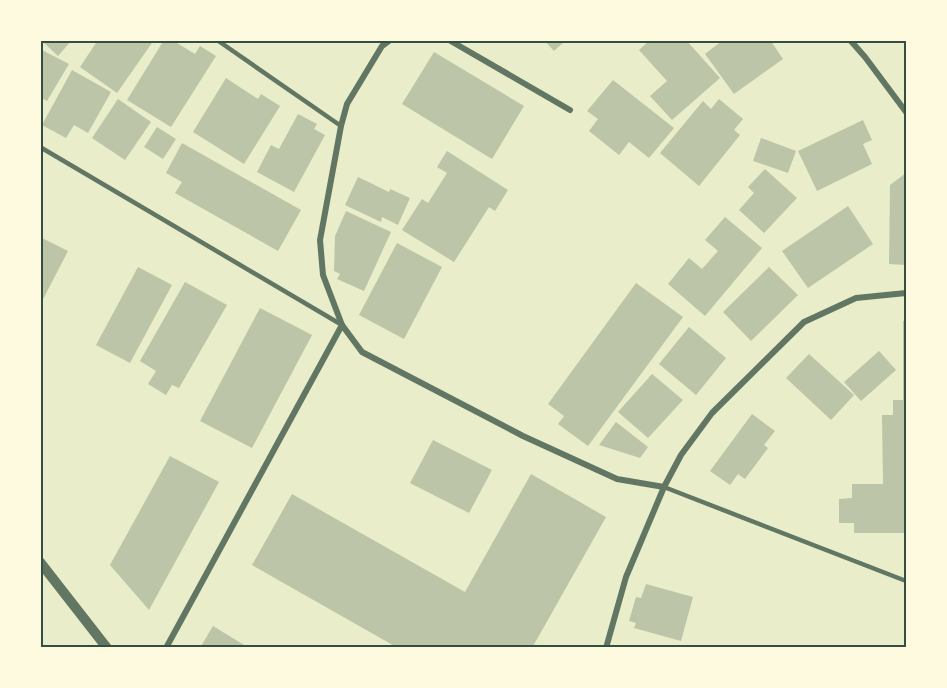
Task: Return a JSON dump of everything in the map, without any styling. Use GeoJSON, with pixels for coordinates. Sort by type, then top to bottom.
{"type":"FeatureCollection","features":[{"type":"Feature","properties":{"kind":"street"},"geometry":{"type":"LineString","coordinates":[[390,40],[382,46],[347,104],[320,240],[323,275],[342,326],[362,352],[524,436],[617,479],[664,487]]}},
{"type":"Feature","properties":{"kind":"street"},"geometry":{"type":"LineString","coordinates":[[449,40],[570,111]]}},
{"type":"Feature","properties":{"kind":"street"},"geometry":{"type":"LineString","coordinates":[[850,40],[906,112]]}},
{"type":"Feature","properties":{"kind":"street"},"geometry":{"type":"LineString","coordinates":[[606,648],[626,577],[664,487],[681,454],[712,412],[804,322],[856,298],[906,293]]}},
{"type":"Feature","properties":{"kind":"street"},"geometry":{"type":"LineString","coordinates":[[166,648],[342,326]]}},
{"type":"Feature","properties":{"kind":"street"},"geometry":{"type":"LineString","coordinates":[[40,562],[107,648]]}},
{"type":"Feature","properties":{"kind":"lane"},"geometry":{"type":"LineString","coordinates":[[217,40],[341,126]]}},
{"type":"Feature","properties":{"kind":"lane"},"geometry":{"type":"LineString","coordinates":[[40,147],[342,326]]}},
{"type":"Feature","properties":{"kind":"lane"},"geometry":{"type":"LineString","coordinates":[[664,487],[906,581]]}},
{"type":"Feature","properties":{"kind":"building"},"geometry":{"type":"Polygon","coordinates":[[[41,40],[72,40],[58,56],[41,40]]]}},
{"type":"Feature","properties":{"kind":"building"},"geometry":{"type":"Polygon","coordinates":[[[98,40],[154,40],[117,93],[80,67],[98,40]]]}},
{"type":"Feature","properties":{"kind":"building"},"geometry":{"type":"Polygon","coordinates":[[[164,40],[179,40],[177,43],[195,54],[200,46],[216,56],[171,127],[127,100],[164,40]]]}},
{"type":"Feature","properties":{"kind":"building"},"geometry":{"type":"Polygon","coordinates":[[[544,40],[566,40],[554,51],[544,40]]]}},
{"type":"Feature","properties":{"kind":"building"},"geometry":{"type":"Polygon","coordinates":[[[650,40],[686,40],[720,78],[672,120],[650,96],[667,81],[639,50],[650,40]]]}},
{"type":"Feature","properties":{"kind":"building"},"geometry":{"type":"Polygon","coordinates":[[[723,40],[770,40],[783,59],[734,94],[705,54],[723,40]]]}},
{"type":"Feature","properties":{"kind":"building"},"geometry":{"type":"Polygon","coordinates":[[[40,49],[69,64],[47,101],[40,97],[40,49]]]}},
{"type":"Feature","properties":{"kind":"building"},"geometry":{"type":"Polygon","coordinates":[[[434,52],[524,106],[492,159],[402,104],[434,52]]]}},
{"type":"Feature","properties":{"kind":"building"},"geometry":{"type":"Polygon","coordinates":[[[72,70],[111,92],[88,133],[74,125],[66,138],[42,125],[72,70]]]}},
{"type":"Feature","properties":{"kind":"building"},"geometry":{"type":"Polygon","coordinates":[[[226,78],[258,99],[261,94],[280,106],[244,164],[193,132],[226,78]]]}},
{"type":"Feature","properties":{"kind":"building"},"geometry":{"type":"Polygon","coordinates":[[[613,80],[674,128],[649,158],[629,142],[619,155],[589,131],[598,119],[587,111],[613,80]]]}},
{"type":"Feature","properties":{"kind":"building"},"geometry":{"type":"Polygon","coordinates":[[[118,99],[151,122],[125,160],[92,138],[118,99]]]}},
{"type":"Feature","properties":{"kind":"building"},"geometry":{"type":"Polygon","coordinates":[[[719,99],[743,119],[734,130],[740,135],[699,186],[660,153],[703,101],[711,109],[719,99]]]}},
{"type":"Feature","properties":{"kind":"building"},"geometry":{"type":"Polygon","coordinates":[[[298,114],[317,124],[314,129],[325,135],[294,192],[257,172],[271,145],[279,149],[298,114]]]}},
{"type":"Feature","properties":{"kind":"building"},"geometry":{"type":"Polygon","coordinates":[[[863,120],[872,140],[863,144],[872,164],[817,191],[798,151],[863,120]]]}},
{"type":"Feature","properties":{"kind":"building"},"geometry":{"type":"Polygon","coordinates":[[[157,127],[176,139],[163,159],[144,147],[157,127]]]}},
{"type":"Feature","properties":{"kind":"building"},"geometry":{"type":"Polygon","coordinates":[[[761,138],[796,151],[788,173],[753,161],[761,138]]]}},
{"type":"Feature","properties":{"kind":"building"},"geometry":{"type":"Polygon","coordinates":[[[182,143],[301,210],[278,251],[175,193],[182,182],[166,173],[182,143]]]}},
{"type":"Feature","properties":{"kind":"building"},"geometry":{"type":"Polygon","coordinates":[[[447,151],[508,190],[495,211],[489,207],[454,262],[402,230],[422,199],[428,203],[447,173],[437,167],[447,151]]]}},
{"type":"Feature","properties":{"kind":"building"},"geometry":{"type":"Polygon","coordinates":[[[765,169],[797,198],[764,233],[739,210],[754,193],[748,187],[765,169]]]}},
{"type":"Feature","properties":{"kind":"building"},"geometry":{"type":"Polygon","coordinates":[[[906,173],[906,265],[889,264],[890,185],[906,173]]]}},
{"type":"Feature","properties":{"kind":"building"},"geometry":{"type":"Polygon","coordinates":[[[358,177],[389,192],[390,189],[410,198],[398,225],[382,217],[381,222],[345,205],[358,177]]]}},
{"type":"Feature","properties":{"kind":"building"},"geometry":{"type":"Polygon","coordinates":[[[848,206],[873,244],[808,288],[782,251],[848,206]]]}},
{"type":"Feature","properties":{"kind":"building"},"geometry":{"type":"Polygon","coordinates":[[[346,211],[391,232],[364,291],[337,279],[340,274],[334,271],[335,236],[346,211]]]}},
{"type":"Feature","properties":{"kind":"building"},"geometry":{"type":"Polygon","coordinates":[[[725,217],[762,248],[705,316],[668,284],[689,258],[702,269],[718,251],[705,240],[725,217]]]}},
{"type":"Feature","properties":{"kind":"building"},"geometry":{"type":"Polygon","coordinates":[[[40,237],[68,251],[40,305],[40,237]]]}},
{"type":"Feature","properties":{"kind":"building"},"geometry":{"type":"Polygon","coordinates":[[[397,243],[442,267],[404,339],[359,315],[397,243]]]}},
{"type":"Feature","properties":{"kind":"building"},"geometry":{"type":"Polygon","coordinates":[[[138,267],[172,285],[130,363],[96,345],[138,267]]]}},
{"type":"Feature","properties":{"kind":"building"},"geometry":{"type":"Polygon","coordinates":[[[769,267],[798,295],[751,341],[723,312],[769,267]]]}},
{"type":"Feature","properties":{"kind":"building"},"geometry":{"type":"Polygon","coordinates":[[[185,282],[227,305],[179,388],[172,385],[166,395],[148,384],[156,371],[140,361],[185,282]]]}},
{"type":"Feature","properties":{"kind":"building"},"geometry":{"type":"Polygon","coordinates":[[[636,283],[683,317],[588,446],[558,424],[564,416],[548,404],[636,283]]]}},
{"type":"Feature","properties":{"kind":"building"},"geometry":{"type":"Polygon","coordinates":[[[260,308],[312,335],[252,448],[200,421],[260,308]]]}},
{"type":"Feature","properties":{"kind":"building"},"geometry":{"type":"Polygon","coordinates":[[[906,320],[906,533],[854,533],[854,523],[839,523],[839,499],[852,498],[852,484],[883,484],[882,415],[893,415],[893,400],[903,400],[903,321],[906,320]]]}},
{"type":"Feature","properties":{"kind":"building"},"geometry":{"type":"Polygon","coordinates":[[[689,327],[726,358],[696,395],[659,364],[689,327]]]}},
{"type":"Feature","properties":{"kind":"building"},"geometry":{"type":"Polygon","coordinates":[[[879,351],[896,370],[861,401],[844,382],[879,351]]]}},
{"type":"Feature","properties":{"kind":"building"},"geometry":{"type":"Polygon","coordinates":[[[809,354],[854,395],[831,420],[786,378],[809,354]]]}},
{"type":"Feature","properties":{"kind":"building"},"geometry":{"type":"Polygon","coordinates":[[[652,374],[683,400],[648,438],[618,412],[652,374]]]}},
{"type":"Feature","properties":{"kind":"building"},"geometry":{"type":"Polygon","coordinates":[[[752,414],[775,431],[764,445],[768,448],[745,479],[738,474],[730,485],[710,471],[752,414]]]}},
{"type":"Feature","properties":{"kind":"building"},"geometry":{"type":"Polygon","coordinates":[[[616,422],[648,447],[640,458],[599,445],[616,422]]]}},
{"type":"Feature","properties":{"kind":"building"},"geometry":{"type":"Polygon","coordinates":[[[433,440],[492,470],[469,513],[410,483],[433,440]]]}},
{"type":"Feature","properties":{"kind":"building"},"geometry":{"type":"Polygon","coordinates":[[[170,456],[219,482],[149,610],[110,565],[170,456]]]}},
{"type":"Feature","properties":{"kind":"building"},"geometry":{"type":"Polygon","coordinates":[[[531,474],[606,517],[532,648],[398,648],[252,565],[292,494],[465,592],[531,474]]]}},
{"type":"Feature","properties":{"kind":"building"},"geometry":{"type":"Polygon","coordinates":[[[646,584],[693,597],[681,641],[634,628],[636,623],[629,621],[636,597],[641,598],[646,584]]]}},
{"type":"Feature","properties":{"kind":"building"},"geometry":{"type":"Polygon","coordinates":[[[213,626],[249,648],[200,648],[213,626]]]}}]}
